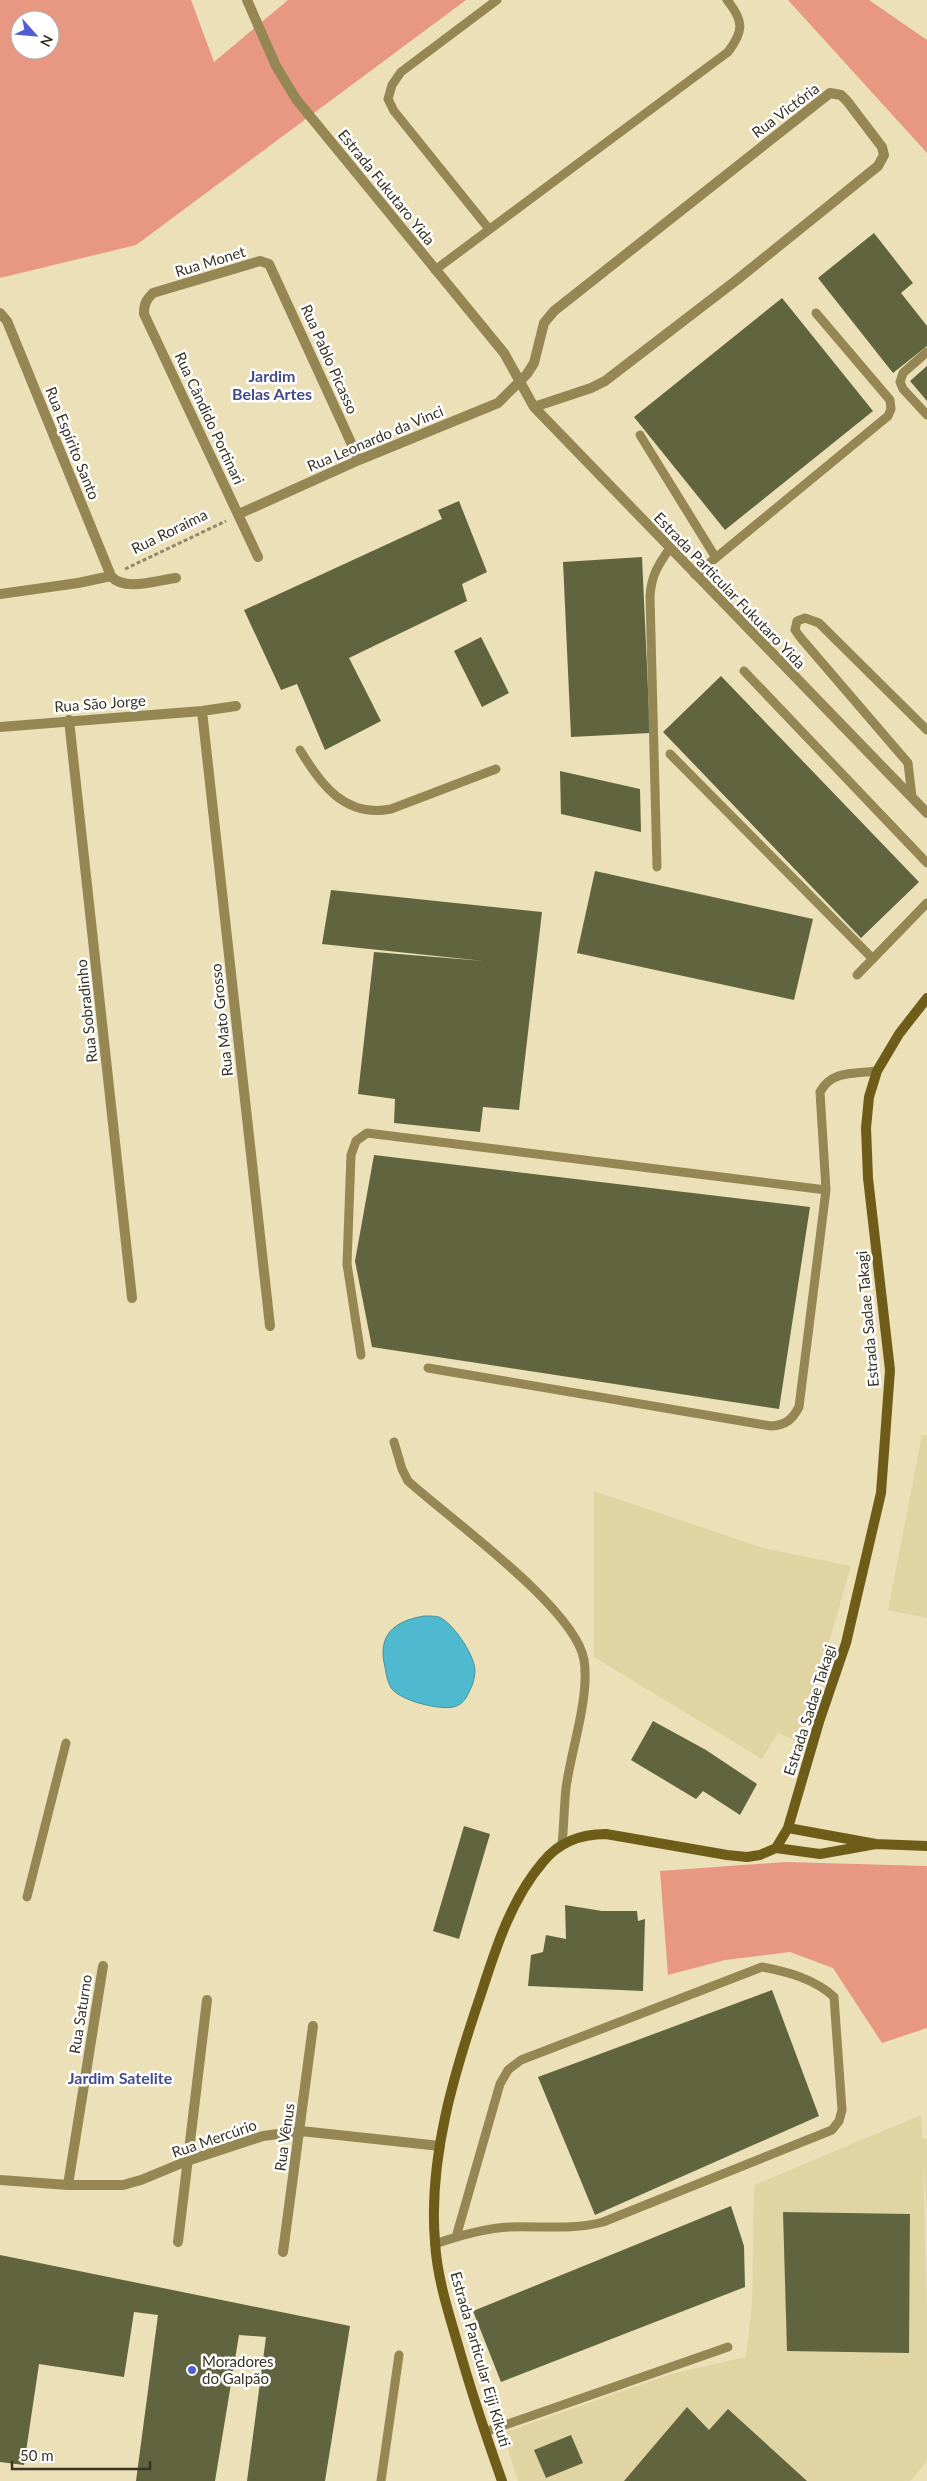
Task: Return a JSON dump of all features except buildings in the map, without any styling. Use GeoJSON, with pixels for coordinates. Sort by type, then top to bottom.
{"type":"FeatureCollection","features":[{"type":"Feature","properties":{"kind":"street","name":"Estrada Fukutaro Yida"},"geometry":{"type":"LineString","coordinates":[[247,0],[273,58],[296,99],[504,353],[518,382]]}},
{"type":"Feature","properties":{"kind":"street","name":"Rua Victória"},"geometry":{"type":"LineString","coordinates":[[518,382],[534,363],[544,323],[554,311],[830,93],[841,95],[847,101],[882,147],[884,155],[878,166],[738,279],[605,381],[591,388],[534,407]]}},
{"type":"Feature","properties":{"kind":"street","name":"Rua Monet"},"geometry":{"type":"LineString","coordinates":[[153,294],[260,261],[268,264],[273,270]]}},
{"type":"Feature","properties":{"kind":"street","name":"Rua Pablo Picasso"},"geometry":{"type":"LineString","coordinates":[[273,270],[359,460]]}},
{"type":"Feature","properties":{"kind":"street","name":"Rua Cândido Portinari"},"geometry":{"type":"LineString","coordinates":[[153,294],[144,306],[144,314],[258,557]]}},
{"type":"Feature","properties":{"kind":"street","name":"Rua Espírito Santo"},"geometry":{"type":"LineString","coordinates":[[3,317],[111,576]]}},
{"type":"Feature","properties":{"kind":"street","name":"Estrada Particular Fukutaro Yida"},"geometry":{"type":"LineString","coordinates":[[518,382],[534,407],[927,813]]}},
{"type":"Feature","properties":{"kind":"street","name":"Rua Leonardo da Vinci"},"geometry":{"type":"LineString","coordinates":[[239,514],[359,460],[498,403],[518,382]]}},
{"type":"Feature","properties":{"kind":"street"},"geometry":{"type":"LineString","coordinates":[[0,594],[70,585],[111,576],[116,581],[124,584],[176,578]]}},
{"type":"Feature","properties":{"kind":"street","name":"Rua São Jorge"},"geometry":{"type":"LineString","coordinates":[[0,727],[69,720],[202,711],[236,706]]}},
{"type":"Feature","properties":{"kind":"street","name":"Rua Mato Grosso"},"geometry":{"type":"LineString","coordinates":[[202,711],[270,1326]]}},
{"type":"Feature","properties":{"kind":"street","name":"Rua Sobradinho"},"geometry":{"type":"LineString","coordinates":[[69,720],[132,1298]]}},
{"type":"Feature","properties":{"kind":"street","name":"Estrada Sadae Takagi"},"geometry":{"type":"LineString","coordinates":[[776,1848],[788,1828],[818,1722],[846,1642],[881,1493],[890,1370],[868,1178],[866,1128],[869,1097],[877,1071],[899,1034],[927,998]]}},
{"type":"Feature","properties":{"kind":"street","name":"Estrada Particular Eiji Kikuti"},"geometry":{"type":"LineString","coordinates":[[788,1828],[876,1844],[927,1846]]}},
{"type":"Feature","properties":{"kind":"street","name":"Estrada Particular Eiji Kikuti"},"geometry":{"type":"LineString","coordinates":[[502,2481],[442,2293],[433,2220],[440,2146],[454,2084],[495,1952],[513,1909],[528,1881],[543,1860],[562,1844],[587,1834],[606,1834],[727,1855],[760,1855],[776,1848],[820,1854],[876,1844]]}},
{"type":"Feature","properties":{"kind":"street","name":"Rua Saturno"},"geometry":{"type":"LineString","coordinates":[[68,2186],[103,1966]]}},
{"type":"Feature","properties":{"kind":"street"},"geometry":{"type":"LineString","coordinates":[[178,2242],[207,2000]]}},
{"type":"Feature","properties":{"kind":"street","name":"Rua Vênus"},"geometry":{"type":"LineString","coordinates":[[283,2252],[313,2026]]}},
{"type":"Feature","properties":{"kind":"street","name":"Rua Mercúrio"},"geometry":{"type":"LineString","coordinates":[[0,2180],[68,2186],[122,2185],[142,2180],[187,2161],[263,2136],[300,2131],[440,2146]]}},
{"type":"Feature","properties":{"kind":"lane"},"geometry":{"type":"LineString","coordinates":[[489,230],[394,111],[388,99],[392,85],[401,72],[497,0]]}},
{"type":"Feature","properties":{"kind":"lane"},"geometry":{"type":"LineString","coordinates":[[435,270],[728,52],[737,40],[741,25],[737,12],[727,0]]}},
{"type":"Feature","properties":{"kind":"lane"},"geometry":{"type":"LineString","coordinates":[[695,575],[888,416],[891,409],[890,400],[816,313]]}},
{"type":"Feature","properties":{"kind":"lane"},"geometry":{"type":"LineString","coordinates":[[927,352],[903,373],[900,382],[927,415]]}},
{"type":"Feature","properties":{"kind":"lane"},"geometry":{"type":"LineString","coordinates":[[640,435],[716,558]]}},
{"type":"Feature","properties":{"kind":"lane"},"geometry":{"type":"LineString","coordinates":[[657,867],[650,597],[651,580],[656,568],[670,548]]}},
{"type":"Feature","properties":{"kind":"lane"},"geometry":{"type":"LineString","coordinates":[[912,797],[908,762],[800,637],[795,630],[797,621],[805,618],[819,623],[927,730]]}},
{"type":"Feature","properties":{"kind":"lane"},"geometry":{"type":"LineString","coordinates":[[744,671],[927,863]]}},
{"type":"Feature","properties":{"kind":"lane"},"geometry":{"type":"LineString","coordinates":[[300,750],[317,778],[334,794],[361,810],[374,812],[390,809],[496,769]]}},
{"type":"Feature","properties":{"kind":"lane"},"geometry":{"type":"LineString","coordinates":[[670,754],[872,959]]}},
{"type":"Feature","properties":{"kind":"lane"},"geometry":{"type":"LineString","coordinates":[[857,975],[927,903]]}},
{"type":"Feature","properties":{"kind":"lane"},"geometry":{"type":"LineString","coordinates":[[428,1368],[771,1426],[783,1425],[793,1418],[798,1407],[826,1190],[820,1092],[825,1082],[834,1076],[877,1071]]}},
{"type":"Feature","properties":{"kind":"lane"},"geometry":{"type":"LineString","coordinates":[[361,1355],[348,1254],[350,1154],[356,1141],[367,1133],[826,1190]]}},
{"type":"Feature","properties":{"kind":"lane"},"geometry":{"type":"LineString","coordinates":[[394,1442],[402,1469],[408,1481],[540,1594],[576,1639],[584,1659],[585,1683],[566,1788],[562,1844]]}},
{"type":"Feature","properties":{"kind":"lane"},"geometry":{"type":"LineString","coordinates":[[27,1896],[66,1743]]}},
{"type":"Feature","properties":{"kind":"lane"},"geometry":{"type":"LineString","coordinates":[[435,2244],[456,2237],[508,2227],[596,2224],[832,2130],[839,2121],[842,2110],[834,1997],[824,1988],[789,1972],[762,1967],[521,2060],[508,2070],[500,2084],[456,2237]]}},
{"type":"Feature","properties":{"kind":"lane"},"geometry":{"type":"LineString","coordinates":[[485,2432],[728,2347]]}},
{"type":"Feature","properties":{"kind":"lane"},"geometry":{"type":"LineString","coordinates":[[381,2481],[399,2355]]}},
{"type":"Feature","properties":{"kind":"path","name":"Rua Roraima"},"geometry":{"type":"LineString","coordinates":[[111,576],[239,514]]}},
{"type":"Feature","properties":{"kind":"shaded area"},"geometry":{"type":"Polygon","coordinates":[[[0,0],[191,0],[214,62],[288,0],[466,0],[136,245],[0,278],[0,0]]]}},
{"type":"Feature","properties":{"kind":"shaded area"},"geometry":{"type":"Polygon","coordinates":[[[788,0],[869,0],[927,40],[927,153],[788,0]]]}},
{"type":"Feature","properties":{"kind":"shaded area"},"geometry":{"type":"Polygon","coordinates":[[[922,1435],[927,1436],[927,1618],[888,1610],[922,1435]]]}},
{"type":"Feature","properties":{"kind":"shaded area"},"geometry":{"type":"Polygon","coordinates":[[[594,1491],[763,1548],[851,1566],[800,1742],[778,1733],[762,1759],[594,1657],[594,1491]]]}},
{"type":"Feature","properties":{"kind":"shaded area"},"geometry":{"type":"Polygon","coordinates":[[[786,1862],[927,1866],[927,2028],[882,2043],[833,1968],[790,1952],[725,1960],[668,1975],[660,1871],[786,1862]]]}},
{"type":"Feature","properties":{"kind":"shaded area"},"geometry":{"type":"Polygon","coordinates":[[[921,2115],[922,2138],[927,2139],[927,2212],[923,2158],[927,2309],[927,2461],[910,2481],[518,2481],[503,2433],[671,2374],[746,2357],[752,2305],[754,2185],[921,2115]]]}},
{"type":"Feature","properties":{"kind":"water"},"geometry":{"type":"Polygon","coordinates":[[[434,1616],[445,1620],[462,1640],[474,1663],[475,1673],[472,1687],[465,1699],[456,1706],[447,1708],[412,1701],[397,1693],[388,1682],[383,1656],[386,1638],[396,1626],[413,1618],[434,1616]]]}},
{"type":"Feature","properties":{"kind":"place","name":"Moradores do Galpão"},"geometry":{"type":"Point","coordinates":[192,2370]}},
{"type":"Feature","properties":{"kind":"district","name":"Jardim Belas Artes"},"geometry":{"type":"Point","coordinates":[272,384]}},
{"type":"Feature","properties":{"kind":"district","name":"Jardim Satelite"},"geometry":{"type":"Point","coordinates":[120,2077]}}]}
